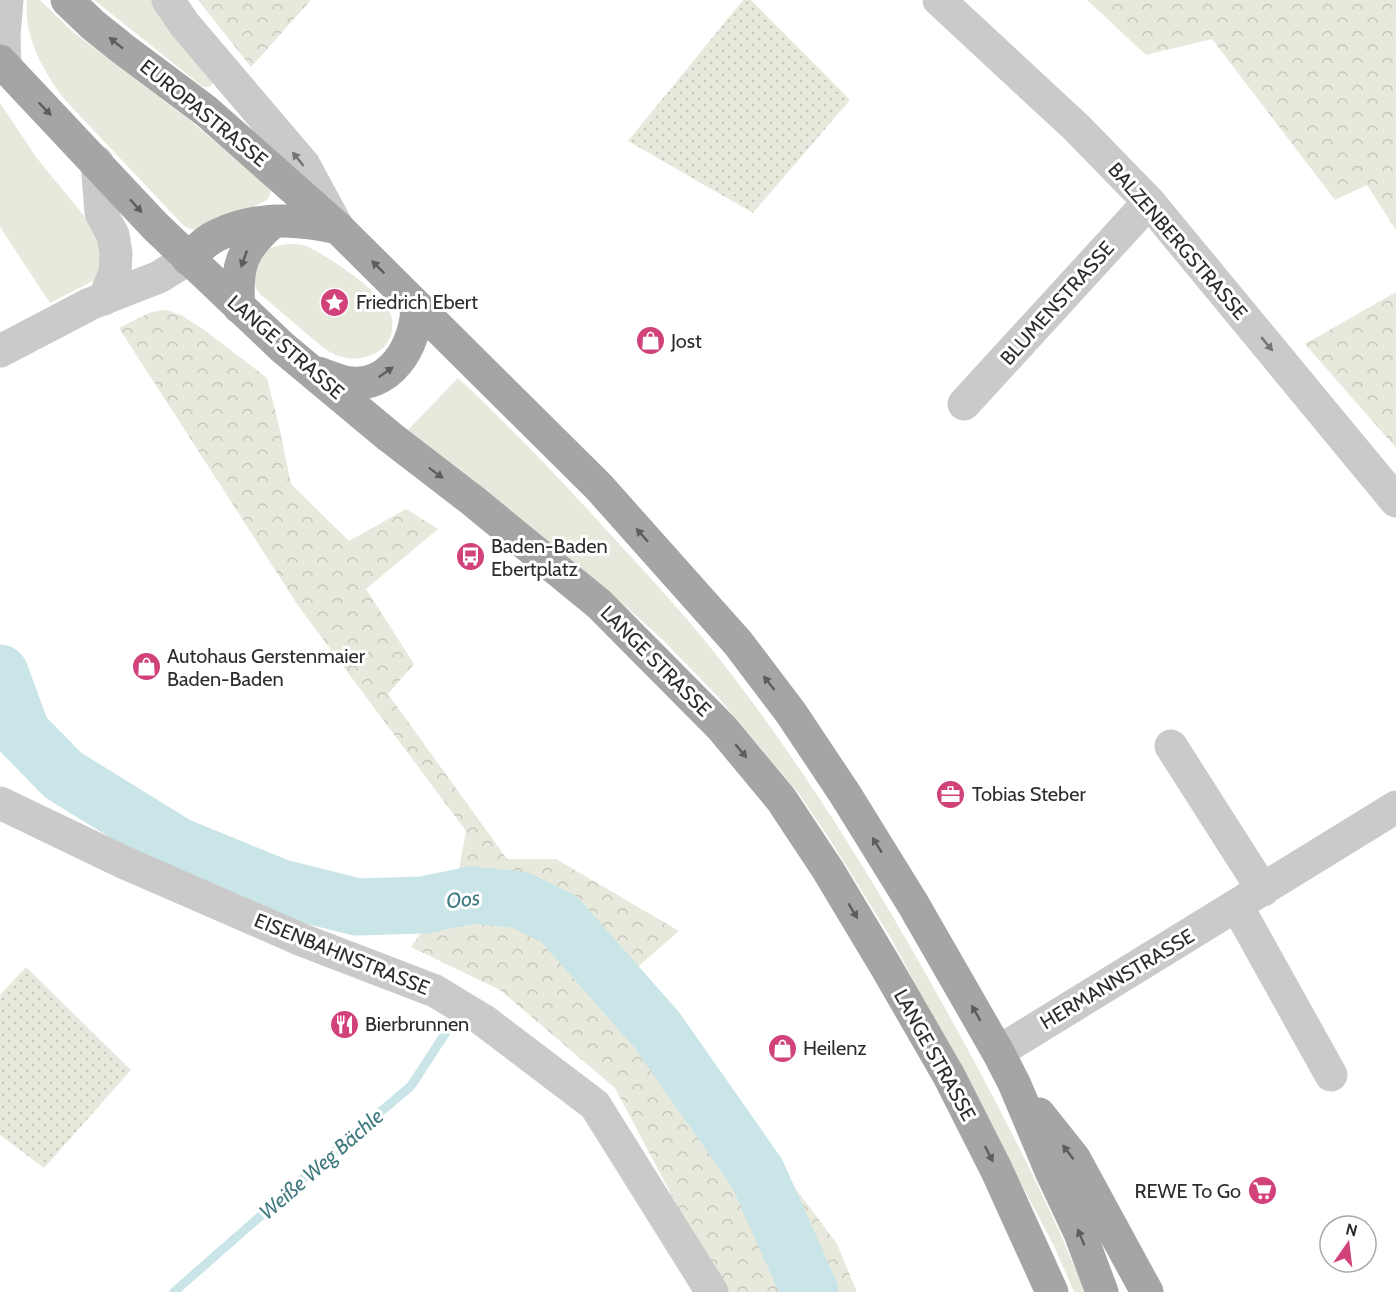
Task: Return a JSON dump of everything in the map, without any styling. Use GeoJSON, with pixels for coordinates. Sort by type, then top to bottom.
{"type":"FeatureCollection","features":[{"type":"Feature","properties":{"kind":"main road","name":"EUROPASTRASSE"},"geometry":{"type":"LineString","coordinates":[[68,0],[115,43],[206,111],[338,228]]}},
{"type":"Feature","properties":{"kind":"main road","name":"LANGE STRASSE"},"geometry":{"type":"LineString","coordinates":[[2,64],[188,259],[311,371],[598,604],[722,728],[781,800],[828,870],[949,1076],[1001,1179],[1052,1292]]}},
{"type":"Feature","properties":{"kind":"main road"},"geometry":{"type":"LineString","coordinates":[[239,306],[237,288],[245,254],[255,237],[274,221]]}},
{"type":"Feature","properties":{"kind":"main road"},"geometry":{"type":"LineString","coordinates":[[188,259],[216,236],[241,226],[274,221],[320,224],[338,228],[598,487],[700,599],[745,652],[791,713],[914,904],[1014,1083],[1080,1233],[1102,1292]]}},
{"type":"Feature","properties":{"kind":"main road"},"geometry":{"type":"LineString","coordinates":[[311,371],[347,383],[370,381],[385,375],[403,355],[413,335],[417,321],[417,307]]}},
{"type":"Feature","properties":{"kind":"main road"},"geometry":{"type":"LineString","coordinates":[[1014,1083],[1074,1158],[1147,1292]]}},
{"type":"Feature","properties":{"kind":"street","name":"LANGE STRASSE"},"geometry":{"type":"LineString","coordinates":[[2,64],[7,0]]}},
{"type":"Feature","properties":{"kind":"street"},"geometry":{"type":"LineString","coordinates":[[168,0],[200,43],[304,165],[338,228]]}},
{"type":"Feature","properties":{"kind":"street","name":"BALZENBERGSTRASSE"},"geometry":{"type":"LineString","coordinates":[[939,0],[1076,127],[1149,202],[1396,501]]}},
{"type":"Feature","properties":{"kind":"street"},"geometry":{"type":"LineString","coordinates":[[97,162],[101,213],[113,235],[116,253],[115,273],[104,299]]}},
{"type":"Feature","properties":{"kind":"street","name":"BLUMENSTRASSE"},"geometry":{"type":"LineString","coordinates":[[964,404],[1149,202]]}},
{"type":"Feature","properties":{"kind":"street"},"geometry":{"type":"LineString","coordinates":[[0,351],[104,299],[159,277],[188,259]]}},
{"type":"Feature","properties":{"kind":"street"},"geometry":{"type":"LineString","coordinates":[[1171,746],[1250,898],[1331,1075]]}},
{"type":"Feature","properties":{"kind":"street","name":"EISENBAHNSTRASSE"},"geometry":{"type":"LineString","coordinates":[[1,806],[302,940],[435,992],[483,1020],[596,1105],[712,1292]]}},
{"type":"Feature","properties":{"kind":"street","name":"HERMANNSTRASSE"},"geometry":{"type":"LineString","coordinates":[[998,1052],[1396,807]]}},
{"type":"Feature","properties":{"kind":"green space"},"geometry":{"type":"Polygon","coordinates":[[[27,0],[40,0],[73,32],[192,122],[268,186],[271,192],[267,200],[204,231],[197,232],[184,226],[57,89],[43,66],[32,40],[28,27],[27,0]]]}},
{"type":"Feature","properties":{"kind":"green space"},"geometry":{"type":"Polygon","coordinates":[[[94,0],[153,0],[212,78],[212,84],[209,87],[203,87],[94,0]]]}},
{"type":"Feature","properties":{"kind":"green space"},"geometry":{"type":"Polygon","coordinates":[[[198,0],[311,0],[251,67],[198,0]]]}},
{"type":"Feature","properties":{"kind":"green space"},"geometry":{"type":"Polygon","coordinates":[[[743,0],[751,0],[850,100],[753,213],[628,141],[743,0]]]}},
{"type":"Feature","properties":{"kind":"green space"},"geometry":{"type":"Polygon","coordinates":[[[1087,0],[1396,0],[1396,230],[1367,185],[1335,200],[1212,39],[1146,55],[1087,0]]]}},
{"type":"Feature","properties":{"kind":"green space"},"geometry":{"type":"Polygon","coordinates":[[[0,103],[36,157],[93,227],[103,257],[95,280],[50,303],[0,227],[0,103]]]}},
{"type":"Feature","properties":{"kind":"green space"},"geometry":{"type":"Polygon","coordinates":[[[288,244],[304,245],[341,266],[367,286],[386,306],[391,315],[390,339],[375,354],[353,359],[330,352],[259,293],[253,277],[257,261],[266,250],[288,244]]]}},
{"type":"Feature","properties":{"kind":"green space"},"geometry":{"type":"Polygon","coordinates":[[[1396,292],[1396,448],[1305,344],[1396,292]]]}},
{"type":"Feature","properties":{"kind":"green space"},"geometry":{"type":"Polygon","coordinates":[[[166,310],[181,315],[203,329],[267,378],[291,484],[349,541],[406,509],[438,529],[366,589],[414,664],[388,694],[507,859],[556,859],[679,931],[633,971],[837,1244],[857,1292],[723,1292],[615,1088],[500,990],[411,947],[457,881],[466,831],[299,607],[119,328],[151,312],[166,310]]]}},
{"type":"Feature","properties":{"kind":"green space"},"geometry":{"type":"Polygon","coordinates":[[[458,378],[555,475],[673,604],[732,675],[791,756],[872,881],[965,1045],[1037,1184],[1085,1292],[1074,1292],[1053,1244],[892,940],[799,794],[718,697],[662,639],[599,583],[408,430],[458,378]]]}},
{"type":"Feature","properties":{"kind":"green space"},"geometry":{"type":"Polygon","coordinates":[[[26,967],[131,1070],[44,1168],[0,1135],[0,995],[26,967]]]}},
{"type":"Feature","properties":{"kind":"waterway","name":"Oos"},"geometry":{"type":"LineString","coordinates":[[0,673],[22,733],[63,775],[178,846],[281,888],[357,907],[423,905],[472,895],[520,900],[559,919],[656,1029],[757,1173],[810,1292]]}},
{"type":"Feature","properties":{"kind":"waterway","name":"Weiße Weg Bächle"},"geometry":{"type":"LineString","coordinates":[[174,1292],[411,1086],[452,1023]]}},
{"type":"Feature","properties":{"kind":"place","name":"Friedrich Ebert"},"geometry":{"type":"Point","coordinates":[335,302]}},
{"type":"Feature","properties":{"kind":"place","name":"Jost"},"geometry":{"type":"Point","coordinates":[650,341]}},
{"type":"Feature","properties":{"kind":"place","name":"Baden-Baden Ebertplatz"},"geometry":{"type":"Point","coordinates":[470,557]}},
{"type":"Feature","properties":{"kind":"place","name":"Autohaus Gerstenmaier Baden-Baden"},"geometry":{"type":"Point","coordinates":[146,667]}},
{"type":"Feature","properties":{"kind":"place","name":"Tobias Steber"},"geometry":{"type":"Point","coordinates":[951,794]}},
{"type":"Feature","properties":{"kind":"place","name":"Bierbrunnen"},"geometry":{"type":"Point","coordinates":[344,1024]}},
{"type":"Feature","properties":{"kind":"place","name":"Heilenz"},"geometry":{"type":"Point","coordinates":[782,1048]}},
{"type":"Feature","properties":{"kind":"place","name":"REWE To Go"},"geometry":{"type":"Point","coordinates":[1262,1191]}}]}
